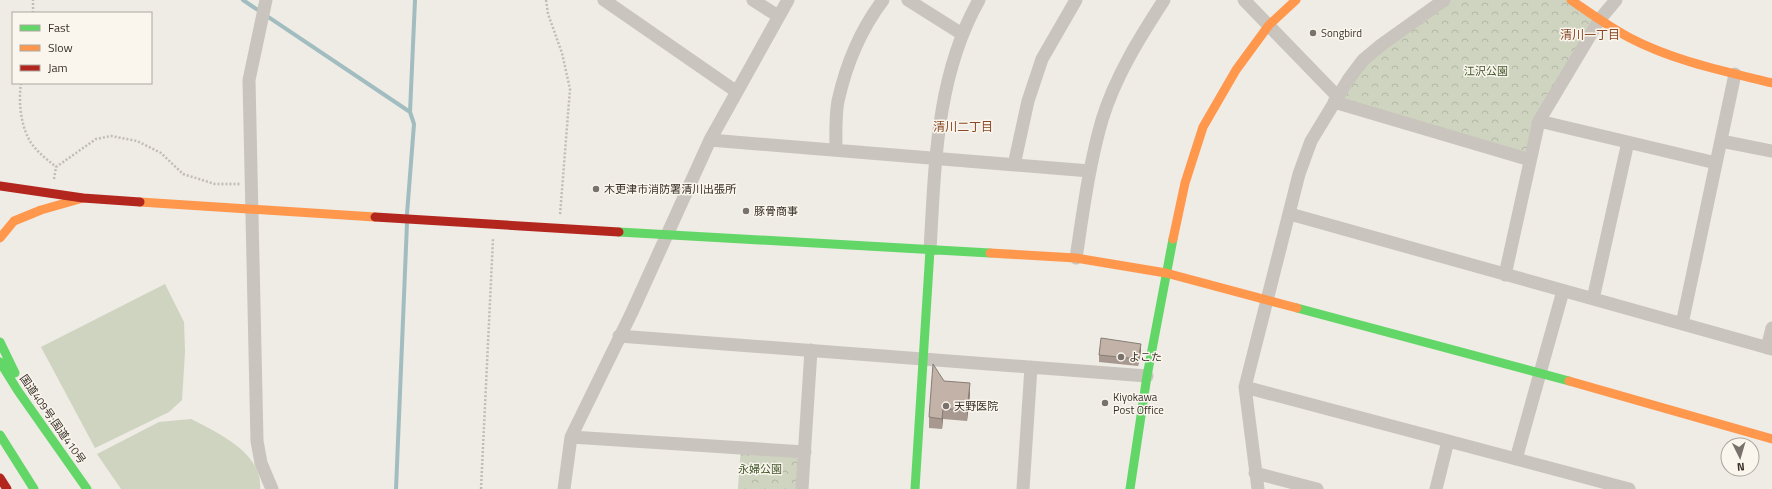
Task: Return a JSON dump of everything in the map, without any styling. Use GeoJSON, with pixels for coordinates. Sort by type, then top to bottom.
{"type":"FeatureCollection","features":[{"type":"Feature","properties":{"kind":"main road"},"geometry":{"type":"LineString","coordinates":[[1130,489],[1147,376],[1166,273],[1185,183],[1203,127],[1236,70],[1269,25],[1296,0]]}},
{"type":"Feature","properties":{"kind":"main road"},"geometry":{"type":"LineString","coordinates":[[1571,0],[1630,38],[1693,64],[1772,83]]}},
{"type":"Feature","properties":{"kind":"main road"},"geometry":{"type":"LineString","coordinates":[[0,186],[83,198],[253,210],[1076,258],[1166,273],[1540,373],[1772,439]]}},
{"type":"Feature","properties":{"kind":"main road"},"geometry":{"type":"LineString","coordinates":[[0,238],[14,221],[42,210],[83,198]]}},
{"type":"Feature","properties":{"kind":"main road"},"geometry":{"type":"LineString","coordinates":[[916,489],[930,250]]}},
{"type":"Feature","properties":{"kind":"main road"},"geometry":{"type":"LineString","coordinates":[[0,342],[36,417]]}},
{"type":"Feature","properties":{"kind":"main road","name":"国道409号;国道410号"},"geometry":{"type":"LineString","coordinates":[[0,362],[36,417],[87,489]]}},
{"type":"Feature","properties":{"kind":"main road"},"geometry":{"type":"LineString","coordinates":[[0,435],[34,489]]}},
{"type":"Feature","properties":{"kind":"main road"},"geometry":{"type":"LineString","coordinates":[[0,478],[7,489]]}},
{"type":"Feature","properties":{"kind":"street"},"geometry":{"type":"LineString","coordinates":[[266,0],[249,80],[257,441],[261,463],[272,489]]}},
{"type":"Feature","properties":{"kind":"street"},"geometry":{"type":"LineString","coordinates":[[604,0],[737,92]]}},
{"type":"Feature","properties":{"kind":"street"},"geometry":{"type":"LineString","coordinates":[[753,0],[778,16]]}},
{"type":"Feature","properties":{"kind":"street"},"geometry":{"type":"LineString","coordinates":[[564,489],[571,437],[710,140],[788,0]]}},
{"type":"Feature","properties":{"kind":"street"},"geometry":{"type":"LineString","coordinates":[[836,150],[838,102],[845,76],[857,44],[872,14],[883,0]]}},
{"type":"Feature","properties":{"kind":"street"},"geometry":{"type":"LineString","coordinates":[[908,0],[962,34]]}},
{"type":"Feature","properties":{"kind":"street"},"geometry":{"type":"LineString","coordinates":[[930,250],[935,158],[944,97],[962,34],[979,0]]}},
{"type":"Feature","properties":{"kind":"street"},"geometry":{"type":"LineString","coordinates":[[1014,165],[1028,101],[1042,60],[1076,0]]}},
{"type":"Feature","properties":{"kind":"street"},"geometry":{"type":"LineString","coordinates":[[1076,258],[1090,171],[1102,119],[1120,76],[1164,0]]}},
{"type":"Feature","properties":{"kind":"street"},"geometry":{"type":"LineString","coordinates":[[1244,0],[1269,25],[1336,99],[1530,160]]}},
{"type":"Feature","properties":{"kind":"street"},"geometry":{"type":"LineString","coordinates":[[1258,489],[1244,387],[1268,300],[1299,174],[1311,141],[1336,99],[1363,60],[1381,45],[1444,0]]}},
{"type":"Feature","properties":{"kind":"street"},"geometry":{"type":"LineString","coordinates":[[1505,275],[1539,121],[1600,19],[1616,0]]}},
{"type":"Feature","properties":{"kind":"street"},"geometry":{"type":"LineString","coordinates":[[1682,324],[1735,74]]}},
{"type":"Feature","properties":{"kind":"street"},"geometry":{"type":"LineString","coordinates":[[1539,121],[1716,164]]}},
{"type":"Feature","properties":{"kind":"street"},"geometry":{"type":"LineString","coordinates":[[710,140],[1090,171]]}},
{"type":"Feature","properties":{"kind":"street"},"geometry":{"type":"LineString","coordinates":[[1721,141],[1772,151]]}},
{"type":"Feature","properties":{"kind":"street"},"geometry":{"type":"LineString","coordinates":[[1593,299],[1628,142]]}},
{"type":"Feature","properties":{"kind":"street"},"geometry":{"type":"LineString","coordinates":[[1290,214],[1770,349],[1772,328]]}},
{"type":"Feature","properties":{"kind":"street"},"geometry":{"type":"LineString","coordinates":[[1516,459],[1563,291]]}},
{"type":"Feature","properties":{"kind":"street"},"geometry":{"type":"LineString","coordinates":[[619,336],[1147,376]]}},
{"type":"Feature","properties":{"kind":"street"},"geometry":{"type":"LineString","coordinates":[[802,489],[811,350]]}},
{"type":"Feature","properties":{"kind":"street"},"geometry":{"type":"LineString","coordinates":[[1023,489],[1030,367]]}},
{"type":"Feature","properties":{"kind":"street"},"geometry":{"type":"LineString","coordinates":[[1244,387],[1629,489]]}},
{"type":"Feature","properties":{"kind":"street"},"geometry":{"type":"LineString","coordinates":[[571,437],[805,452]]}},
{"type":"Feature","properties":{"kind":"street"},"geometry":{"type":"LineString","coordinates":[[1436,489],[1448,441]]}},
{"type":"Feature","properties":{"kind":"street"},"geometry":{"type":"LineString","coordinates":[[1255,473],[1317,489]]}},
{"type":"Feature","properties":{"kind":"path"},"geometry":{"type":"LineString","coordinates":[[33,12],[34,0]]}},
{"type":"Feature","properties":{"kind":"path"},"geometry":{"type":"LineString","coordinates":[[546,0],[548,14],[562,53],[570,89],[559,229]]}},
{"type":"Feature","properties":{"kind":"path"},"geometry":{"type":"LineString","coordinates":[[21,84],[21,114],[26,135],[34,148],[56,167]]}},
{"type":"Feature","properties":{"kind":"path"},"geometry":{"type":"LineString","coordinates":[[53,194],[56,167],[96,139],[112,136],[137,141],[161,153],[183,174],[215,184],[252,184]]}},
{"type":"Feature","properties":{"kind":"path"},"geometry":{"type":"LineString","coordinates":[[481,489],[494,225]]}},
{"type":"Feature","properties":{"kind":"green space","name":"江沢公園"},"geometry":{"type":"Polygon","coordinates":[[[1445,0],[1574,0],[1600,19],[1539,121],[1530,160],[1338,97],[1363,60],[1445,0]]]}},
{"type":"Feature","properties":{"kind":"green space"},"geometry":{"type":"Polygon","coordinates":[[[165,284],[184,322],[185,352],[182,400],[169,412],[95,448],[41,347],[165,284]]]}},
{"type":"Feature","properties":{"kind":"green space"},"geometry":{"type":"Polygon","coordinates":[[[191,419],[225,438],[247,455],[259,476],[260,489],[121,489],[97,454],[159,422],[191,419]]]}},
{"type":"Feature","properties":{"kind":"green space","name":"永婦公園"},"geometry":{"type":"Polygon","coordinates":[[[741,447],[805,452],[802,489],[738,489],[741,447]]]}},
{"type":"Feature","properties":{"kind":"building"},"geometry":{"type":"Polygon","coordinates":[[[1101,338],[1141,344],[1138,359],[1099,355],[1101,338]]]}},
{"type":"Feature","properties":{"kind":"building"},"geometry":{"type":"Polygon","coordinates":[[[933,364],[944,381],[970,383],[967,411],[943,408],[942,419],[929,417],[933,364]]]}},
{"type":"Feature","properties":{"kind":"waterway"},"geometry":{"type":"LineString","coordinates":[[243,0],[410,112]]}},
{"type":"Feature","properties":{"kind":"waterway"},"geometry":{"type":"LineString","coordinates":[[407,214],[414,124],[410,112],[415,0]]}},
{"type":"Feature","properties":{"kind":"waterway"},"geometry":{"type":"LineString","coordinates":[[396,489],[407,223]]}},
{"type":"Feature","properties":{"kind":"traffic: fast"},"geometry":{"type":"LineString","coordinates":[[619,232],[990,253]]}},
{"type":"Feature","properties":{"kind":"traffic: fast"},"geometry":{"type":"LineString","coordinates":[[1130,489],[1147,376],[1173,239]]}},
{"type":"Feature","properties":{"kind":"traffic: fast"},"geometry":{"type":"LineString","coordinates":[[915,489],[930,250]]}},
{"type":"Feature","properties":{"kind":"traffic: fast"},"geometry":{"type":"LineString","coordinates":[[1297,308],[1569,381]]}},
{"type":"Feature","properties":{"kind":"traffic: fast"},"geometry":{"type":"LineString","coordinates":[[0,342],[15,373]]}},
{"type":"Feature","properties":{"kind":"traffic: fast"},"geometry":{"type":"LineString","coordinates":[[0,362],[18,391],[87,489]]}},
{"type":"Feature","properties":{"kind":"traffic: fast"},"geometry":{"type":"LineString","coordinates":[[0,435],[34,489]]}},
{"type":"Feature","properties":{"kind":"traffic: slow"},"geometry":{"type":"LineString","coordinates":[[1173,239],[1185,183],[1203,127],[1236,70],[1269,25],[1296,0]]}},
{"type":"Feature","properties":{"kind":"traffic: slow"},"geometry":{"type":"LineString","coordinates":[[1571,0],[1600,20],[1630,38],[1647,46],[1700,65],[1772,83]]}},
{"type":"Feature","properties":{"kind":"traffic: slow"},"geometry":{"type":"LineString","coordinates":[[0,238],[14,221],[41,210],[83,198]]}},
{"type":"Feature","properties":{"kind":"traffic: slow"},"geometry":{"type":"LineString","coordinates":[[140,202],[375,217]]}},
{"type":"Feature","properties":{"kind":"traffic: slow"},"geometry":{"type":"LineString","coordinates":[[990,253],[1076,258],[1166,273],[1297,308]]}},
{"type":"Feature","properties":{"kind":"traffic: slow"},"geometry":{"type":"LineString","coordinates":[[1569,381],[1772,439]]}},
{"type":"Feature","properties":{"kind":"traffic: jam"},"geometry":{"type":"LineString","coordinates":[[0,186],[83,198],[140,202]]}},
{"type":"Feature","properties":{"kind":"traffic: jam"},"geometry":{"type":"LineString","coordinates":[[375,217],[619,232]]}},
{"type":"Feature","properties":{"kind":"traffic: jam"},"geometry":{"type":"LineString","coordinates":[[0,478],[7,489]]}},
{"type":"Feature","properties":{"kind":"place","name":"Songbird"},"geometry":{"type":"Point","coordinates":[1313,33]}},
{"type":"Feature","properties":{"kind":"place","name":"木更津市消防署清川出張所"},"geometry":{"type":"Point","coordinates":[596,189]}},
{"type":"Feature","properties":{"kind":"place","name":"豚骨商事"},"geometry":{"type":"Point","coordinates":[746,211]}},
{"type":"Feature","properties":{"kind":"place","name":"よこた"},"geometry":{"type":"Point","coordinates":[1121,357]}},
{"type":"Feature","properties":{"kind":"place","name":"Kiyokawa Post Office"},"geometry":{"type":"Point","coordinates":[1105,403]}},
{"type":"Feature","properties":{"kind":"place","name":"天野医院"},"geometry":{"type":"Point","coordinates":[946,406]}},
{"type":"Feature","properties":{"kind":"district","name":"清川一丁目"},"geometry":{"type":"Point","coordinates":[1590,35]}},
{"type":"Feature","properties":{"kind":"district","name":"清川二丁目"},"geometry":{"type":"Point","coordinates":[963,127]}}]}
